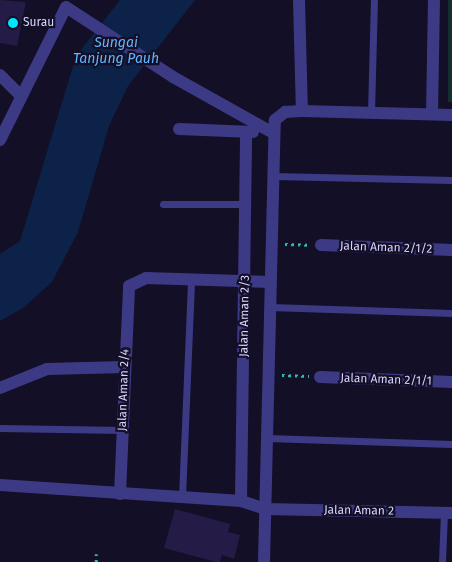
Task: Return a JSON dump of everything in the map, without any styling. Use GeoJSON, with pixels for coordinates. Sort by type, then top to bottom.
{"type":"FeatureCollection","features":[{"type":"Feature","properties":{"kind":"street"},"geometry":{"type":"LineString","coordinates":[[299,0],[302,111]]}},
{"type":"Feature","properties":{"kind":"street"},"geometry":{"type":"LineString","coordinates":[[432,114],[434,0]]}},
{"type":"Feature","properties":{"kind":"street"},"geometry":{"type":"LineString","coordinates":[[0,140],[21,96],[71,8],[173,77],[273,133]]}},
{"type":"Feature","properties":{"kind":"street"},"geometry":{"type":"LineString","coordinates":[[0,75],[21,96]]}},
{"type":"Feature","properties":{"kind":"street"},"geometry":{"type":"LineString","coordinates":[[264,562],[273,133],[278,115],[302,111],[452,115]]}},
{"type":"Feature","properties":{"kind":"street"},"geometry":{"type":"LineString","coordinates":[[178,129],[273,133]]}},
{"type":"Feature","properties":{"kind":"street","name":"Jalan Aman 2/3"},"geometry":{"type":"LineString","coordinates":[[241,501],[246,281],[246,132]]}},
{"type":"Feature","properties":{"kind":"street","name":"Jalan Aman 2/1/2"},"geometry":{"type":"LineString","coordinates":[[321,245],[452,250]]}},
{"type":"Feature","properties":{"kind":"street","name":"Jalan Aman 2/4"},"geometry":{"type":"LineString","coordinates":[[120,494],[129,286],[146,278],[191,280]]}},
{"type":"Feature","properties":{"kind":"street"},"geometry":{"type":"LineString","coordinates":[[191,280],[270,282]]}},
{"type":"Feature","properties":{"kind":"street"},"geometry":{"type":"LineString","coordinates":[[0,388],[47,369],[124,367]]}},
{"type":"Feature","properties":{"kind":"street","name":"Jalan Aman 2/1/1"},"geometry":{"type":"LineString","coordinates":[[320,377],[452,382]]}},
{"type":"Feature","properties":{"kind":"street","name":"Jalan Aman 2"},"geometry":{"type":"LineString","coordinates":[[0,485],[241,501],[265,509],[448,513]]}},
{"type":"Feature","properties":{"kind":"lane"},"geometry":{"type":"LineString","coordinates":[[371,113],[374,0]]}},
{"type":"Feature","properties":{"kind":"lane"},"geometry":{"type":"LineString","coordinates":[[273,176],[452,180]]}},
{"type":"Feature","properties":{"kind":"lane"},"geometry":{"type":"LineString","coordinates":[[163,204],[246,204]]}},
{"type":"Feature","properties":{"kind":"lane"},"geometry":{"type":"LineString","coordinates":[[182,498],[191,280]]}},
{"type":"Feature","properties":{"kind":"lane"},"geometry":{"type":"LineString","coordinates":[[270,307],[452,313]]}},
{"type":"Feature","properties":{"kind":"lane"},"geometry":{"type":"LineString","coordinates":[[0,428],[123,430]]}},
{"type":"Feature","properties":{"kind":"lane"},"geometry":{"type":"LineString","coordinates":[[267,438],[452,444]]}},
{"type":"Feature","properties":{"kind":"lane"},"geometry":{"type":"LineString","coordinates":[[442,562],[448,513]]}},
{"type":"Feature","properties":{"kind":"path"},"geometry":{"type":"LineString","coordinates":[[271,243],[321,245]]}},
{"type":"Feature","properties":{"kind":"path"},"geometry":{"type":"LineString","coordinates":[[268,374],[320,377]]}},
{"type":"Feature","properties":{"kind":"path"},"geometry":{"type":"LineString","coordinates":[[96,554],[96,562]]}},
{"type":"Feature","properties":{"kind":"green space"},"geometry":{"type":"Polygon","coordinates":[[[448,0],[452,0],[452,102],[448,102],[448,0]]]}},
{"type":"Feature","properties":{"kind":"water","name":"Sungai Tanjung Pauh"},"geometry":{"type":"Polygon","coordinates":[[[120,0],[195,0],[128,86],[109,126],[78,232],[52,282],[23,308],[0,321],[0,254],[20,241],[76,56],[120,0]]]}},
{"type":"Feature","properties":{"kind":"building","name":"Surau"},"geometry":{"type":"Polygon","coordinates":[[[0,0],[26,2],[17,46],[0,43],[0,0]]]}},
{"type":"Feature","properties":{"kind":"building"},"geometry":{"type":"Polygon","coordinates":[[[175,509],[230,524],[228,532],[240,535],[234,559],[222,555],[220,562],[216,562],[164,548],[175,509]]]}},
{"type":"Feature","properties":{"kind":"place","name":"Surau"},"geometry":{"type":"Point","coordinates":[13,23]}}]}
